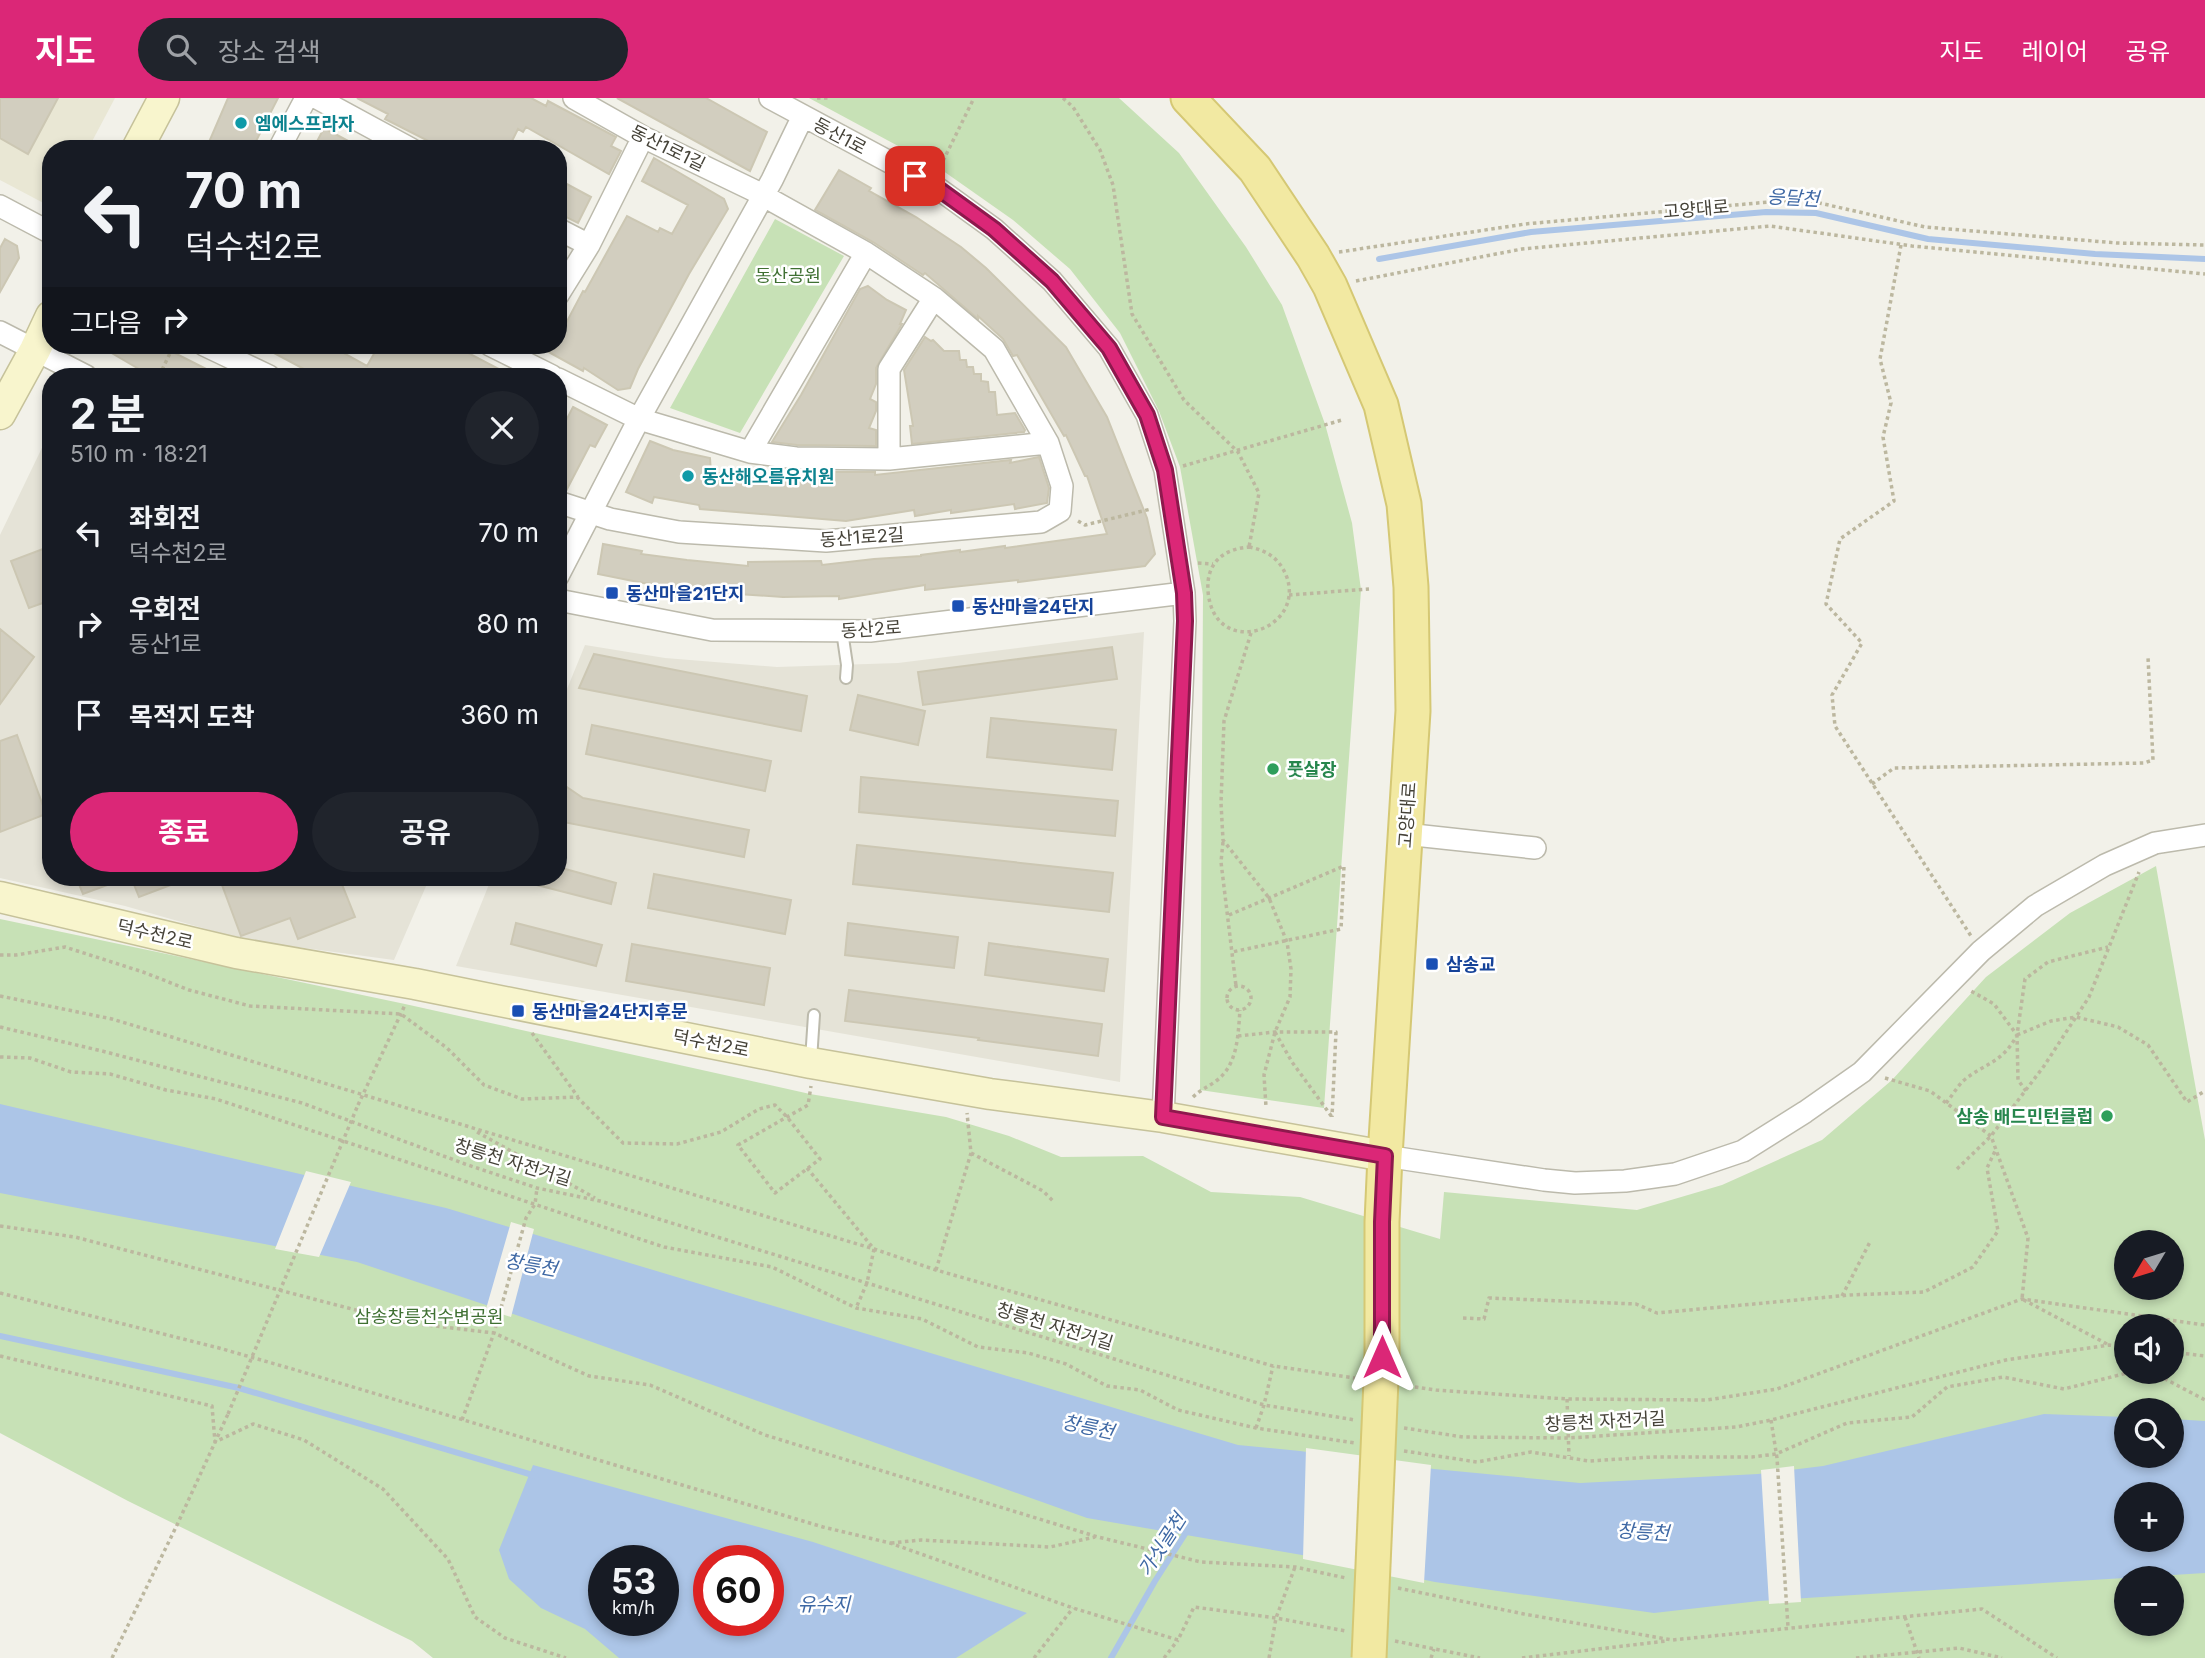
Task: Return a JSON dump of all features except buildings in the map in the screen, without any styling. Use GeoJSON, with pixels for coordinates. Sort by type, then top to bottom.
{"type":"FeatureCollection","features":[{"type":"Feature","properties":{"kind":"main road","name":"고양대로"},"geometry":{"type":"LineString","coordinates":[[1188,98],[1255,169],[1330,286],[1381,405],[1404,504],[1411,587],[1413,710],[1382,1222],[1382,1357],[1373,1644]]}},
{"type":"Feature","properties":{"kind":"street"},"geometry":{"type":"LineString","coordinates":[[142,140],[164,98]]}},
{"type":"Feature","properties":{"kind":"street"},"geometry":{"type":"LineString","coordinates":[[284,140],[306,98]]}},
{"type":"Feature","properties":{"kind":"street"},"geometry":{"type":"LineString","coordinates":[[317,98],[394,140]]}},
{"type":"Feature","properties":{"kind":"street","name":"동산1로1길"},"geometry":{"type":"LineString","coordinates":[[574,98],[643,137],[763,195]]}},
{"type":"Feature","properties":{"kind":"street","name":"동산1로"},"geometry":{"type":"LineString","coordinates":[[770,98],[936,187],[994,229],[1052,281],[1109,348],[1147,415],[1165,470],[1184,593],[1185,621],[1163,1117]]}},
{"type":"Feature","properties":{"kind":"street"},"geometry":{"type":"LineString","coordinates":[[567,559],[639,419],[763,195],[803,116]]}},
{"type":"Feature","properties":{"kind":"street"},"geometry":{"type":"LineString","coordinates":[[567,280],[589,245],[643,137]]}},
{"type":"Feature","properties":{"kind":"street"},"geometry":{"type":"LineString","coordinates":[[763,195],[866,253],[934,298],[994,349],[1048,443],[1062,486],[1060,511]]}},
{"type":"Feature","properties":{"kind":"street"},"geometry":{"type":"LineString","coordinates":[[0,206],[42,228]]}},
{"type":"Feature","properties":{"kind":"street"},"geometry":{"type":"LineString","coordinates":[[567,234],[589,245]]}},
{"type":"Feature","properties":{"kind":"street"},"geometry":{"type":"LineString","coordinates":[[750,452],[866,253]]}},
{"type":"Feature","properties":{"kind":"street"},"geometry":{"type":"LineString","coordinates":[[889,460],[889,369],[934,298]]}},
{"type":"Feature","properties":{"kind":"street"},"geometry":{"type":"LineString","coordinates":[[0,332],[42,354]]}},
{"type":"Feature","properties":{"kind":"street"},"geometry":{"type":"LineString","coordinates":[[0,414],[42,335]]}},
{"type":"Feature","properties":{"kind":"street"},"geometry":{"type":"LineString","coordinates":[[43,354],[70,368]]}},
{"type":"Feature","properties":{"kind":"street"},"geometry":{"type":"LineString","coordinates":[[223,354],[252,368]]}},
{"type":"Feature","properties":{"kind":"street"},"geometry":{"type":"LineString","coordinates":[[526,354],[543,368]]}},
{"type":"Feature","properties":{"kind":"street"},"geometry":{"type":"LineString","coordinates":[[567,383],[639,419],[750,452],[796,458],[889,460],[1048,443]]}},
{"type":"Feature","properties":{"kind":"street"},"geometry":{"type":"LineString","coordinates":[[567,505],[592,512]]}},
{"type":"Feature","properties":{"kind":"street","name":"동산1로2길"},"geometry":{"type":"LineString","coordinates":[[592,512],[610,519],[679,532],[825,541],[1041,522],[1060,511]]}},
{"type":"Feature","properties":{"kind":"street","name":"동산2로"},"geometry":{"type":"LineString","coordinates":[[567,602],[712,630],[870,631],[1184,593]]}},
{"type":"Feature","properties":{"kind":"street"},"geometry":{"type":"LineString","coordinates":[[1405,834],[1535,848]]}},
{"type":"Feature","properties":{"kind":"street"},"geometry":{"type":"LineString","coordinates":[[1385,1156],[1575,1183],[1625,1181],[1675,1174],[1743,1151],[1862,1072],[1981,951],[2035,906],[2105,865],[2155,843],[2205,835]]}},
{"type":"Feature","properties":{"kind":"street","name":"덕수천2로"},"geometry":{"type":"LineString","coordinates":[[0,897],[236,953],[415,984],[811,1073],[1163,1117],[1385,1156]]}},
{"type":"Feature","properties":{"kind":"lane"},"geometry":{"type":"LineString","coordinates":[[842,631],[846,678]]}},
{"type":"Feature","properties":{"kind":"lane"},"geometry":{"type":"LineString","coordinates":[[811,1073],[814,1015]]}},
{"type":"Feature","properties":{"kind":"path"},"geometry":{"type":"LineString","coordinates":[[817,98],[831,98]]}},
{"type":"Feature","properties":{"kind":"path"},"geometry":{"type":"LineString","coordinates":[[936,175],[974,98]]}},
{"type":"Feature","properties":{"kind":"path"},"geometry":{"type":"LineString","coordinates":[[1063,98],[1073,107],[1100,150],[1113,186],[1132,314],[1184,400],[1238,452],[1259,494],[1250,547]]}},
{"type":"Feature","properties":{"kind":"path","name":"고양대로"},"geometry":{"type":"LineString","coordinates":[[1313,256],[1525,224],[1802,200],[1925,227],[2117,243],[2205,245]]}},
{"type":"Feature","properties":{"kind":"path","name":"고양대로"},"geometry":{"type":"LineString","coordinates":[[1330,286],[1522,249],[1770,226],[1901,245],[2205,274]]}},
{"type":"Feature","properties":{"kind":"path"},"geometry":{"type":"LineString","coordinates":[[1901,245],[1880,359],[1891,403],[1883,437],[1894,501],[1840,539],[1826,604],[1862,643],[1832,695],[1835,726],[1981,951]]}},
{"type":"Feature","properties":{"kind":"path"},"geometry":{"type":"LineString","coordinates":[[1175,468],[1342,421]]}},
{"type":"Feature","properties":{"kind":"path"},"geometry":{"type":"LineString","coordinates":[[1060,511],[1085,525],[1157,508]]}},
{"type":"Feature","properties":{"kind":"path"},"geometry":{"type":"LineString","coordinates":[[1250,547],[1275,557],[1289,581],[1285,609],[1277,620],[1251,633],[1237,632],[1224,626],[1214,616],[1208,591],[1208,575],[1222,554],[1235,548],[1250,547]]}},
{"type":"Feature","properties":{"kind":"path"},"geometry":{"type":"LineString","coordinates":[[1192,564],[1213,564]]}},
{"type":"Feature","properties":{"kind":"path"},"geometry":{"type":"LineString","coordinates":[[1289,595],[1369,589]]}},
{"type":"Feature","properties":{"kind":"path"},"geometry":{"type":"LineString","coordinates":[[1236,986],[1221,862],[1224,722],[1251,633]]}},
{"type":"Feature","properties":{"kind":"path"},"geometry":{"type":"LineString","coordinates":[[1872,784],[1894,768],[2144,763],[2153,760],[2148,657]]}},
{"type":"Feature","properties":{"kind":"path"},"geometry":{"type":"LineString","coordinates":[[1223,840],[1269,898],[1287,942],[1291,969],[1290,997],[1275,1032],[1264,1075],[1266,1107]]}},
{"type":"Feature","properties":{"kind":"path"},"geometry":{"type":"LineString","coordinates":[[1956,1169],[1991,1136],[2026,1091],[2089,997],[2142,864]]}},
{"type":"Feature","properties":{"kind":"path"},"geometry":{"type":"LineString","coordinates":[[1228,915],[1344,866],[1342,929],[1232,952]]}},
{"type":"Feature","properties":{"kind":"path"},"geometry":{"type":"LineString","coordinates":[[0,955],[65,947],[190,990],[250,1006],[401,1014],[447,1048],[484,1085],[522,1099],[578,1097]]}},
{"type":"Feature","properties":{"kind":"path"},"geometry":{"type":"LineString","coordinates":[[2026,1091],[2018,1080],[2017,1035],[2025,979],[2048,962],[2109,947]]}},
{"type":"Feature","properties":{"kind":"path"},"geometry":{"type":"LineString","coordinates":[[1236,986],[1244,987],[1251,997],[1249,1004],[1240,1010],[1232,1008],[1227,1002],[1227,994],[1236,986]]}},
{"type":"Feature","properties":{"kind":"path"},"geometry":{"type":"LineString","coordinates":[[1967,988],[1994,1004],[2017,1035]]}},
{"type":"Feature","properties":{"kind":"path"},"geometry":{"type":"LineString","coordinates":[[0,996],[112,1019],[936,1270],[1273,1366],[1354,1378]]}},
{"type":"Feature","properties":{"kind":"path"},"geometry":{"type":"LineString","coordinates":[[112,1658],[228,1414],[358,1105],[409,997]]}},
{"type":"Feature","properties":{"kind":"path"},"geometry":{"type":"LineString","coordinates":[[1193,1097],[1216,1081],[1231,1066],[1238,1036],[1240,1010]]}},
{"type":"Feature","properties":{"kind":"path"},"geometry":{"type":"LineString","coordinates":[[1946,1103],[1963,1082],[1995,1062],[2017,1035],[2051,1021],[2076,1017],[2118,1027],[2148,1045],[2187,1102],[2205,1091]]}},
{"type":"Feature","properties":{"kind":"path","name":"창릉천 자전거길"},"geometry":{"type":"LineString","coordinates":[[0,1027],[302,1103],[537,1188],[600,1201],[1264,1405],[1357,1420]]}},
{"type":"Feature","properties":{"kind":"path"},"geometry":{"type":"LineString","coordinates":[[531,1032],[578,1097],[623,1143],[677,1144],[722,1132],[759,1109],[775,1105],[787,1117],[820,1158],[775,1193],[738,1145],[787,1117],[808,1105],[811,1073]]}},
{"type":"Feature","properties":{"kind":"path"},"geometry":{"type":"LineString","coordinates":[[1238,1036],[1275,1032],[1336,1032],[1332,1116],[1292,1062],[1275,1032]]}},
{"type":"Feature","properties":{"kind":"path"},"geometry":{"type":"LineString","coordinates":[[0,1057],[30,1058],[71,1072],[110,1074],[166,1090],[216,1099],[664,1247],[772,1267],[856,1308],[922,1319],[978,1347],[1028,1353],[1066,1364],[1107,1386],[1140,1390],[1178,1410],[1256,1428],[1367,1445]]}},
{"type":"Feature","properties":{"kind":"path"},"geometry":{"type":"LineString","coordinates":[[1880,1076],[1930,1091],[1991,1136],[2028,1238],[2022,1298]]}},
{"type":"Feature","properties":{"kind":"path"},"geometry":{"type":"LineString","coordinates":[[936,1270],[971,1153],[967,1111]]}},
{"type":"Feature","properties":{"kind":"path"},"geometry":{"type":"LineString","coordinates":[[470,1128],[600,1201]]}},
{"type":"Feature","properties":{"kind":"path"},"geometry":{"type":"LineString","coordinates":[[1463,1318],[1484,1319],[1489,1298],[1636,1304],[1657,1313],[1842,1296],[1924,1293],[1973,1267],[1998,1231],[1987,1168],[1996,1149]]}},
{"type":"Feature","properties":{"kind":"path"},"geometry":{"type":"LineString","coordinates":[[971,1153],[1044,1191],[1053,1201]]}},
{"type":"Feature","properties":{"kind":"path"},"geometry":{"type":"LineString","coordinates":[[807,1168],[874,1249]]}},
{"type":"Feature","properties":{"kind":"path"},"geometry":{"type":"LineString","coordinates":[[461,1420],[494,1334],[526,1218],[535,1204],[537,1188]]}},
{"type":"Feature","properties":{"kind":"path"},"geometry":{"type":"LineString","coordinates":[[0,1226],[75,1237],[402,1322],[494,1334],[589,1376],[650,1385],[765,1435],[1098,1537],[1201,1562],[1295,1567],[1349,1578]]}},
{"type":"Feature","properties":{"kind":"path"},"geometry":{"type":"LineString","coordinates":[[1842,1296],[1870,1242]]}},
{"type":"Feature","properties":{"kind":"path"},"geometry":{"type":"LineString","coordinates":[[856,1308],[867,1283],[874,1249]]}},
{"type":"Feature","properties":{"kind":"path"},"geometry":{"type":"LineString","coordinates":[[0,1293],[219,1348],[822,1527],[890,1543],[1073,1608],[1178,1640]]}},
{"type":"Feature","properties":{"kind":"path"},"geometry":{"type":"LineString","coordinates":[[2022,1298],[2109,1345]]}},
{"type":"Feature","properties":{"kind":"path"},"geometry":{"type":"LineString","coordinates":[[1409,1386],[1567,1399],[1707,1400],[1777,1389],[2022,1298],[2205,1325]]}},
{"type":"Feature","properties":{"kind":"path","name":"창릉천 자전거길"},"geometry":{"type":"LineString","coordinates":[[1397,1427],[1463,1437],[1569,1438],[1735,1427],[2006,1360],[2114,1346]]}},
{"type":"Feature","properties":{"kind":"path"},"geometry":{"type":"LineString","coordinates":[[2184,1353],[2205,1356]]}},
{"type":"Feature","properties":{"kind":"path"},"geometry":{"type":"LineString","coordinates":[[0,1356],[212,1406],[215,1442]]}},
{"type":"Feature","properties":{"kind":"path"},"geometry":{"type":"LineString","coordinates":[[1256,1428],[1273,1366]]}},
{"type":"Feature","properties":{"kind":"path"},"geometry":{"type":"LineString","coordinates":[[1394,1449],[1477,1462],[1531,1452],[1589,1461],[1652,1457],[1776,1456],[1847,1423],[1912,1417],[1947,1387],[2003,1377],[2064,1389],[2114,1376]]}},
{"type":"Feature","properties":{"kind":"path"},"geometry":{"type":"LineString","coordinates":[[2176,1384],[2205,1399]]}},
{"type":"Feature","properties":{"kind":"path"},"geometry":{"type":"LineString","coordinates":[[1567,1399],[1569,1457]]}},
{"type":"Feature","properties":{"kind":"path"},"geometry":{"type":"LineString","coordinates":[[1770,1420],[1776,1456],[1788,1628]]}},
{"type":"Feature","properties":{"kind":"path"},"geometry":{"type":"LineString","coordinates":[[215,1442],[253,1424],[304,1440],[316,1447],[383,1489],[449,1559],[475,1617],[505,1638],[566,1658]]}},
{"type":"Feature","properties":{"kind":"path"},"geometry":{"type":"LineString","coordinates":[[890,1543],[921,1540],[1050,1547],[1098,1537]]}},
{"type":"Feature","properties":{"kind":"path"},"geometry":{"type":"LineString","coordinates":[[1269,1658],[1276,1618],[1295,1567]]}},
{"type":"Feature","properties":{"kind":"path"},"geometry":{"type":"LineString","coordinates":[[1390,1587],[1672,1640]]}},
{"type":"Feature","properties":{"kind":"path"},"geometry":{"type":"LineString","coordinates":[[1164,1658],[1178,1640],[1194,1607],[1276,1618],[1373,1644],[1434,1649],[1480,1658]]}},
{"type":"Feature","properties":{"kind":"path"},"geometry":{"type":"LineString","coordinates":[[1034,1658],[1073,1608]]}},
{"type":"Feature","properties":{"kind":"path"},"geometry":{"type":"LineString","coordinates":[[1522,1658],[1982,1609],[2057,1658]]}},
{"type":"Feature","properties":{"kind":"path"},"geometry":{"type":"LineString","coordinates":[[1905,1616],[1919,1658]]}},
{"type":"Feature","properties":{"kind":"path"},"geometry":{"type":"LineString","coordinates":[[1856,1658],[1959,1648],[2002,1658]]}},
{"type":"Feature","properties":{"kind":"path"},"geometry":{"type":"LineString","coordinates":[[1431,1658],[1434,1649]]}},
{"type":"Feature","properties":{"kind":"shaded area"},"geometry":{"type":"Polygon","coordinates":[[[0,98],[115,98],[93,140],[42,140],[42,202],[0,180],[0,98]]]}},
{"type":"Feature","properties":{"kind":"shaded area"},"geometry":{"type":"Polygon","coordinates":[[[42,448],[42,886],[426,886],[394,960],[245,940],[125,906],[0,878],[0,535],[42,448]]]}},
{"type":"Feature","properties":{"kind":"shaded area"},"geometry":{"type":"Polygon","coordinates":[[[1144,632],[1120,1082],[456,966],[488,886],[567,886],[567,689],[585,645],[665,658],[777,667],[898,663],[1144,632]]]}},
{"type":"Feature","properties":{"kind":"green space"},"geometry":{"type":"Polygon","coordinates":[[[809,98],[1119,98],[1179,153],[1246,247],[1282,305],[1325,424],[1352,523],[1361,590],[1324,1108],[1200,1090],[1203,595],[1180,467],[1159,411],[1120,333],[1070,269],[1013,220],[939,168],[809,98]]]}},
{"type":"Feature","properties":{"kind":"green space","name":"동산공원"},"geometry":{"type":"Polygon","coordinates":[[[775,219],[844,256],[740,433],[670,408],[775,219]]]}},
{"type":"Feature","properties":{"kind":"green space","name":"삼송창릉천수변공원"},"geometry":{"type":"Polygon","coordinates":[[[2156,866],[2205,1140],[2205,1658],[433,1658],[412,1641],[128,1501],[0,1433],[0,919],[405,1004],[810,1094],[946,1117],[1009,1136],[1061,1157],[1143,1156],[1211,1192],[1300,1197],[1440,1239],[1444,1192],[1637,1210],[1722,1185],[1822,1140],[1892,1080],[1986,977],[2070,913],[2156,866]]]}},
{"type":"Feature","properties":{"kind":"water","name":"창릉천"},"geometry":{"type":"Polygon","coordinates":[[[0,1104],[446,1208],[1238,1445],[1434,1469],[1580,1483],[1758,1474],[1823,1466],[2044,1414],[2114,1417],[2114,1468],[2184,1468],[2184,1420],[2205,1421],[2205,1573],[2184,1574],[2184,1566],[2114,1566],[2114,1579],[1759,1601],[1654,1613],[1435,1582],[1302,1555],[1087,1518],[519,1316],[357,1262],[0,1193],[0,1104]]]}},
{"type":"Feature","properties":{"kind":"water","name":"유수지"},"geometry":{"type":"Polygon","coordinates":[[[533,1465],[813,1542],[1027,1613],[956,1658],[619,1658],[593,1636],[679,1636],[679,1545],[588,1545],[588,1632],[541,1608],[509,1579],[499,1550],[533,1465]]]}},
{"type":"Feature","properties":{"kind":"pier"},"geometry":{"type":"Polygon","coordinates":[[[306,1171],[351,1182],[319,1257],[275,1249],[306,1171]]]}},
{"type":"Feature","properties":{"kind":"pier"},"geometry":{"type":"Polygon","coordinates":[[[511,1222],[534,1229],[511,1317],[486,1309],[511,1222]]]}},
{"type":"Feature","properties":{"kind":"pier"},"geometry":{"type":"Polygon","coordinates":[[[1306,1448],[1431,1465],[1424,1583],[1303,1559],[1306,1448]]]}},
{"type":"Feature","properties":{"kind":"pier"},"geometry":{"type":"Polygon","coordinates":[[[1794,1466],[1801,1602],[1769,1604],[1761,1470],[1794,1466]]]}},
{"type":"Feature","properties":{"kind":"waterway","name":"응달천"},"geometry":{"type":"LineString","coordinates":[[1379,259],[1531,232],[1766,212],[1816,213],[1928,239],[2095,254],[2205,259]]}},
{"type":"Feature","properties":{"kind":"waterway"},"geometry":{"type":"LineString","coordinates":[[0,1336],[239,1388],[536,1476]]}},
{"type":"Feature","properties":{"kind":"waterway","name":"가싯골천"},"geometry":{"type":"LineString","coordinates":[[1111,1658],[1187,1531]]}},
{"type":"Feature","properties":{"kind":"place","name":"엠에스프라자"},"geometry":{"type":"Point","coordinates":[241,123]}},
{"type":"Feature","properties":{"kind":"place","name":"동산해오름유치원"},"geometry":{"type":"Point","coordinates":[688,476]}},
{"type":"Feature","properties":{"kind":"place","name":"동산마을21단지"},"geometry":{"type":"Point","coordinates":[612,593]}},
{"type":"Feature","properties":{"kind":"place","name":"동산마을24단지"},"geometry":{"type":"Point","coordinates":[958,606]}},
{"type":"Feature","properties":{"kind":"place","name":"풋살장"},"geometry":{"type":"Point","coordinates":[1273,769]}},
{"type":"Feature","properties":{"kind":"place","name":"삼송교"},"geometry":{"type":"Point","coordinates":[1432,964]}},
{"type":"Feature","properties":{"kind":"place","name":"동산마을24단지후문"},"geometry":{"type":"Point","coordinates":[518,1011]}},
{"type":"Feature","properties":{"kind":"place","name":"삼송 배드민턴클럽"},"geometry":{"type":"Point","coordinates":[2107,1116]}},
{"type":"Feature","properties":{"kind":"route"},"geometry":{"type":"LineString","coordinates":[[915,176],[936,187],[994,229],[1052,281],[1109,348],[1147,415],[1165,470],[1184,593],[1185,621],[1163,1117],[1385,1156],[1382,1357]]}}]}
